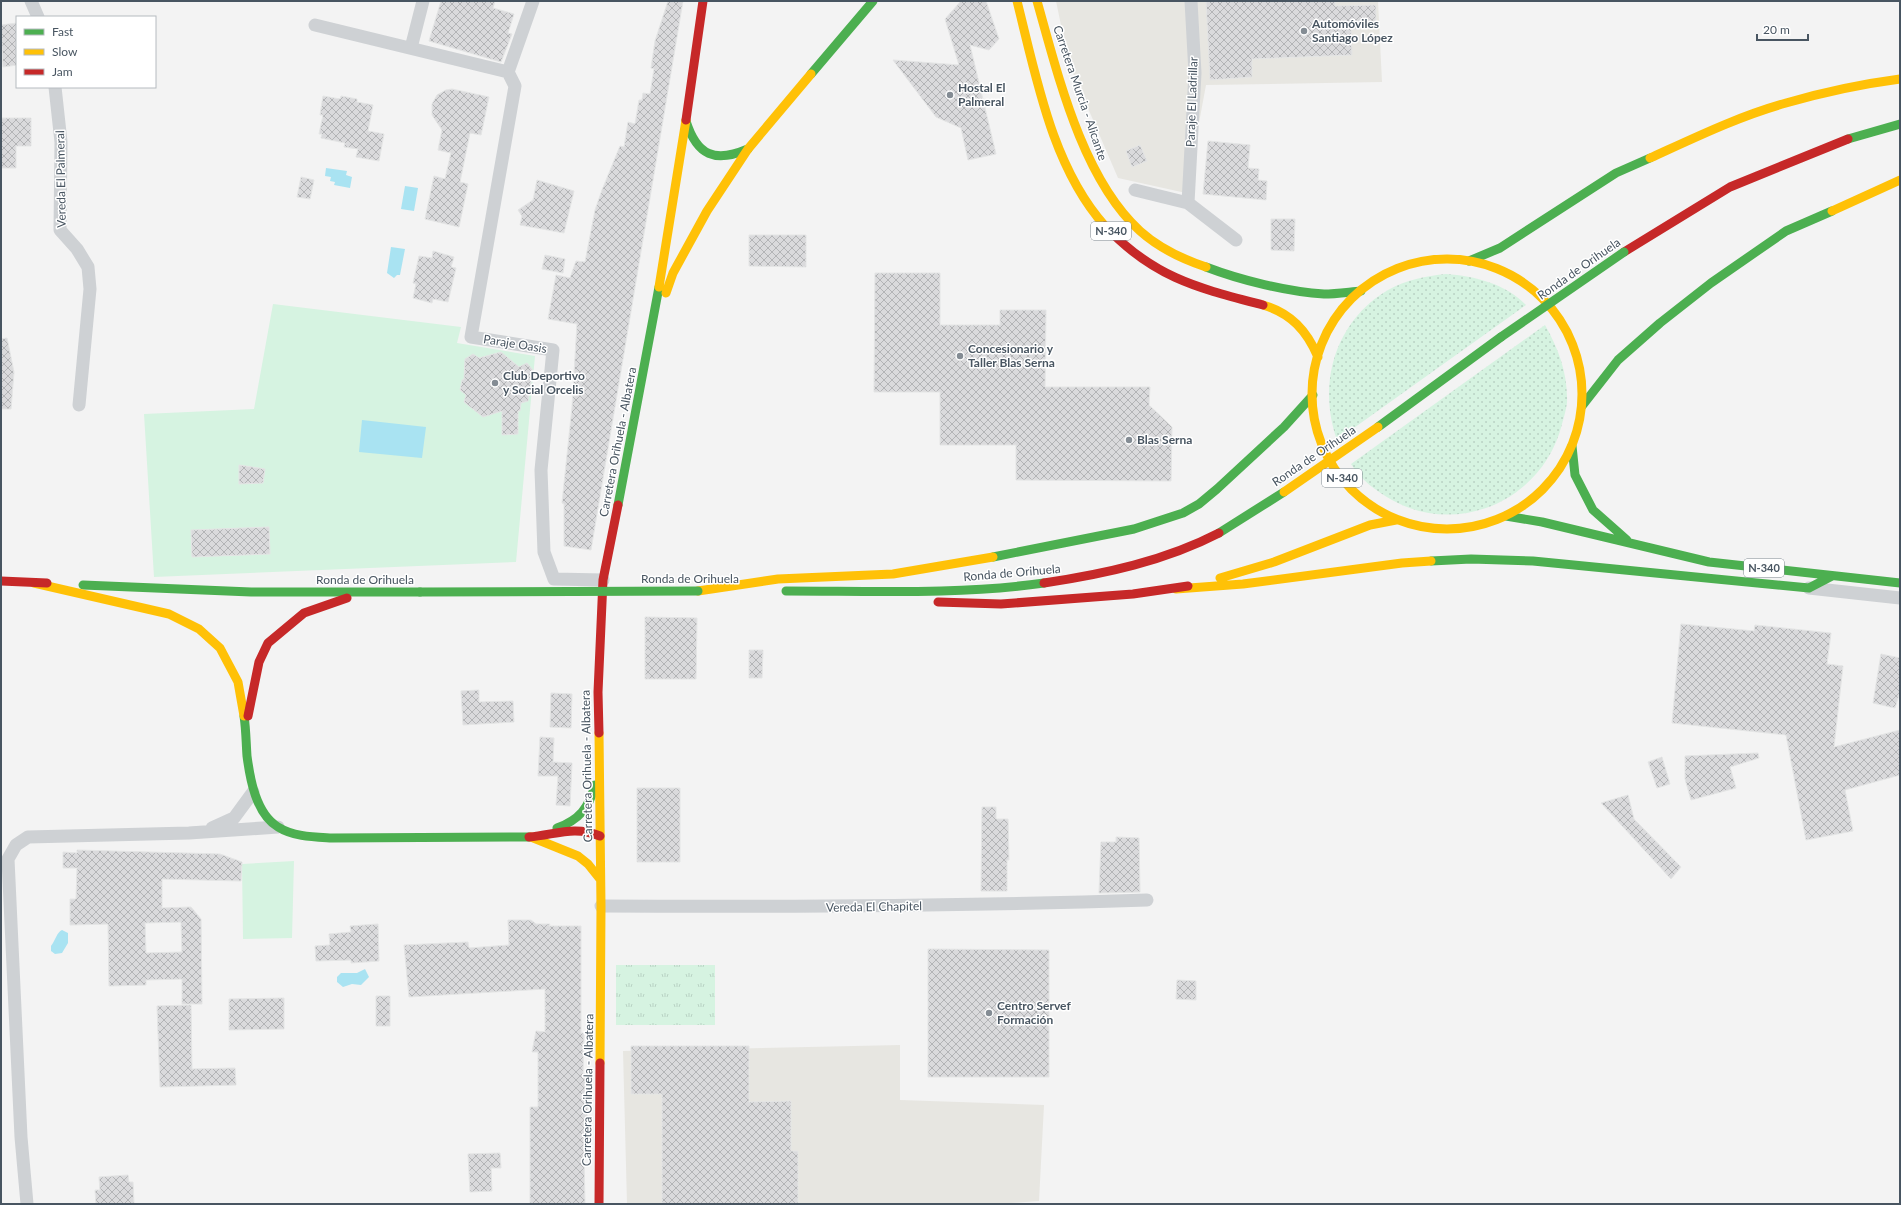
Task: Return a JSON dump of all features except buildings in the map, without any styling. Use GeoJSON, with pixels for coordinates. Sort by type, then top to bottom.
{"type":"FeatureCollection","features":[{"type":"Feature","properties":{"kind":"main road"},"geometry":{"type":"LineString","coordinates":[[652,332],[686,122],[703,1]]}},
{"type":"Feature","properties":{"kind":"main road"},"geometry":{"type":"LineString","coordinates":[[652,332],[673,273],[706,211],[748,149],[873,1]]}},
{"type":"Feature","properties":{"kind":"main road","name":"N-340"},"geometry":{"type":"LineString","coordinates":[[1017,1],[1032,59],[1059,146],[1079,190],[1099,219],[1136,255],[1156,269],[1182,282],[1275,310],[1291,317],[1310,339],[1318,357]]}},
{"type":"Feature","properties":{"kind":"main road","name":"Carretera Murcia - Alicante"},"geometry":{"type":"LineString","coordinates":[[1037,1],[1059,75],[1085,153],[1105,190],[1120,210],[1138,229],[1158,245],[1178,255],[1226,274],[1302,291],[1326,294],[1361,291]]}},
{"type":"Feature","properties":{"kind":"main road"},"geometry":{"type":"LineString","coordinates":[[1469,261],[1500,248],[1616,173],[1710,131],[1785,103],[1858,85],[1900,79]]}},
{"type":"Feature","properties":{"kind":"main road"},"geometry":{"type":"LineString","coordinates":[[686,122],[690,136],[694,142],[699,148],[712,156],[727,157],[748,149]]}},
{"type":"Feature","properties":{"kind":"main road","name":"Ronda de Orihuela"},"geometry":{"type":"LineString","coordinates":[[775,591],[1000,588],[1073,580],[1144,563],[1175,552],[1224,531],[1284,492],[1378,427],[1501,337],[1624,252],[1674,220],[1730,187],[1855,136],[1900,124]]}},
{"type":"Feature","properties":{"kind":"main road"},"geometry":{"type":"LineString","coordinates":[[1582,406],[1618,360],[1660,323],[1711,283],[1786,231],[1900,180]]}},
{"type":"Feature","properties":{"kind":"main road","name":"N-340"},"geometry":{"type":"LineString","coordinates":[[1446,259],[1469,261],[1502,270],[1530,287],[1554,311],[1571,340],[1581,372],[1582,406],[1572,446],[1561,468],[1546,487],[1527,504],[1506,516],[1480,526],[1452,530],[1423,528],[1396,520],[1368,504],[1345,483],[1327,456],[1316,426],[1313,395],[1318,357],[1328,332],[1342,310],[1361,291],[1380,277],[1408,265],[1423,261],[1446,259]]}},
{"type":"Feature","properties":{"kind":"main road","name":"Carretera Orihuela - Albatera"},"geometry":{"type":"LineString","coordinates":[[599,1204],[601,906],[598,692],[603,580],[652,332]]}},
{"type":"Feature","properties":{"kind":"main road"},"geometry":{"type":"LineString","coordinates":[[698,591],[778,579],[846,577],[916,570],[1048,547],[1134,529],[1161,521],[1188,510],[1217,489],[1284,427],[1313,395]]}},
{"type":"Feature","properties":{"kind":"main road","name":"N-340"},"geometry":{"type":"LineString","coordinates":[[1572,446],[1575,475],[1593,510],[1630,542]]}},
{"type":"Feature","properties":{"kind":"main road","name":"N-340"},"geometry":{"type":"LineString","coordinates":[[1506,516],[1542,522],[1709,562],[1900,583]]}},
{"type":"Feature","properties":{"kind":"main road"},"geometry":{"type":"LineString","coordinates":[[1176,589],[1274,562],[1370,525],[1396,520]]}},
{"type":"Feature","properties":{"kind":"main road"},"geometry":{"type":"LineString","coordinates":[[851,591],[921,602],[1001,604],[1243,584],[1402,563],[1471,559],[1532,561],[1809,588],[1832,576]]}},
{"type":"Feature","properties":{"kind":"main road","name":"Ronda de Orihuela"},"geometry":{"type":"LineString","coordinates":[[1,581],[213,592],[362,593],[760,591]]}},
{"type":"Feature","properties":{"kind":"main road"},"geometry":{"type":"LineString","coordinates":[[34,583],[169,614],[199,629],[220,648],[238,682],[246,728],[247,755],[254,792],[267,816],[278,827],[307,837],[332,838],[531,837],[580,829],[590,831],[600,836]]}},
{"type":"Feature","properties":{"kind":"main road"},"geometry":{"type":"LineString","coordinates":[[246,728],[259,662],[268,643],[304,613],[362,593]]}},
{"type":"Feature","properties":{"kind":"main road"},"geometry":{"type":"LineString","coordinates":[[531,837],[567,825],[577,820],[590,802],[599,769]]}},
{"type":"Feature","properties":{"kind":"main road"},"geometry":{"type":"LineString","coordinates":[[588,842],[600,836]]}},
{"type":"Feature","properties":{"kind":"main road"},"geometry":{"type":"LineString","coordinates":[[531,837],[568,846],[578,844]]}},
{"type":"Feature","properties":{"kind":"main road"},"geometry":{"type":"LineString","coordinates":[[531,837],[578,856],[588,864],[600,879]]}},
{"type":"Feature","properties":{"kind":"street"},"geometry":{"type":"LineString","coordinates":[[31,1],[38,16]]}},
{"type":"Feature","properties":{"kind":"street"},"geometry":{"type":"LineString","coordinates":[[411,48],[423,1]]}},
{"type":"Feature","properties":{"kind":"street"},"geometry":{"type":"LineString","coordinates":[[315,25],[508,72],[533,1]]}},
{"type":"Feature","properties":{"kind":"street","name":"Paraje El Ladrillar"},"geometry":{"type":"LineString","coordinates":[[1188,203],[1195,73],[1191,1]]}},
{"type":"Feature","properties":{"kind":"street","name":"Paraje Oasis"},"geometry":{"type":"LineString","coordinates":[[508,72],[515,86],[470,337],[553,350],[541,470],[544,552],[554,579],[603,580]]}},
{"type":"Feature","properties":{"kind":"street","name":"Vereda El Palmeral"},"geometry":{"type":"LineString","coordinates":[[55,88],[61,142],[60,230],[77,248],[88,267],[90,289],[79,405]]}},
{"type":"Feature","properties":{"kind":"street"},"geometry":{"type":"LineString","coordinates":[[1135,190],[1188,203],[1236,240]]}},
{"type":"Feature","properties":{"kind":"street"},"geometry":{"type":"LineString","coordinates":[[1809,588],[1900,598]]}},
{"type":"Feature","properties":{"kind":"street"},"geometry":{"type":"LineString","coordinates":[[207,831],[234,818],[254,792]]}},
{"type":"Feature","properties":{"kind":"street"},"geometry":{"type":"LineString","coordinates":[[27,1204],[21,1137],[8,859],[16,845],[28,837],[189,833],[278,827]]}},
{"type":"Feature","properties":{"kind":"street","name":"Vereda El Chapitel"},"geometry":{"type":"LineString","coordinates":[[601,906],[799,907],[984,905],[1147,900]]}},
{"type":"Feature","properties":{"kind":"shaded area"},"geometry":{"type":"Polygon","coordinates":[[[1056,1],[1378,1],[1382,82],[1206,85],[1186,193],[1118,178],[1069,64],[1056,1]]]}},
{"type":"Feature","properties":{"kind":"shaded area"},"geometry":{"type":"Polygon","coordinates":[[[900,1045],[900,1100],[1044,1105],[1039,1201],[998,1204],[627,1204],[623,1051],[900,1045]]]}},
{"type":"Feature","properties":{"kind":"green space"},"geometry":{"type":"Polygon","coordinates":[[[1446,274],[1479,279],[1500,286],[1526,305],[1337,440],[1331,419],[1329,397],[1330,376],[1335,356],[1343,336],[1355,319],[1370,303],[1388,290],[1416,279],[1446,274]]]}},
{"type":"Feature","properties":{"kind":"green space"},"geometry":{"type":"Polygon","coordinates":[[[273,304],[461,327],[457,343],[535,356],[516,562],[154,577],[144,414],[254,409],[273,304]]]}},
{"type":"Feature","properties":{"kind":"green space"},"geometry":{"type":"Polygon","coordinates":[[[1545,325],[1562,362],[1566,382],[1567,406],[1552,450],[1537,472],[1518,491],[1496,504],[1471,512],[1445,515],[1418,511],[1392,500],[1369,485],[1355,470],[1351,464],[1545,325]]]}},
{"type":"Feature","properties":{"kind":"green space"},"geometry":{"type":"Polygon","coordinates":[[[294,861],[292,938],[243,939],[242,864],[294,861]]]}},
{"type":"Feature","properties":{"kind":"green space"},"geometry":{"type":"Polygon","coordinates":[[[616,965],[715,965],[715,1025],[616,1025],[616,965]]]}},
{"type":"Feature","properties":{"kind":"water"},"geometry":{"type":"Polygon","coordinates":[[[326,168],[347,171],[346,175],[352,177],[350,188],[334,185],[335,182],[330,181],[331,177],[325,176],[326,168]]]}},
{"type":"Feature","properties":{"kind":"water"},"geometry":{"type":"Polygon","coordinates":[[[405,186],[418,188],[414,211],[401,209],[405,186]]]}},
{"type":"Feature","properties":{"kind":"water"},"geometry":{"type":"Polygon","coordinates":[[[391,247],[405,249],[400,275],[397,275],[394,278],[387,273],[391,247]]]}},
{"type":"Feature","properties":{"kind":"water"},"geometry":{"type":"Polygon","coordinates":[[[362,420],[426,427],[422,458],[359,452],[362,420]]]}},
{"type":"Feature","properties":{"kind":"water"},"geometry":{"type":"Polygon","coordinates":[[[62,930],[68,933],[68,943],[62,953],[55,954],[51,951],[51,946],[62,930]]]}},
{"type":"Feature","properties":{"kind":"water"},"geometry":{"type":"Polygon","coordinates":[[[365,969],[369,977],[361,985],[352,984],[343,987],[337,982],[337,977],[341,973],[357,973],[365,969]]]}},
{"type":"Feature","properties":{"kind":"traffic: fast"},"geometry":{"type":"LineString","coordinates":[[811,74],[873,1]]}},
{"type":"Feature","properties":{"kind":"traffic: fast"},"geometry":{"type":"LineString","coordinates":[[686,121],[690,133],[696,142],[702,149],[709,153],[717,156],[736,153],[748,149]]}},
{"type":"Feature","properties":{"kind":"traffic: fast"},"geometry":{"type":"LineString","coordinates":[[1848,139],[1900,124]]}},
{"type":"Feature","properties":{"kind":"traffic: fast"},"geometry":{"type":"LineString","coordinates":[[1469,261],[1500,248],[1616,173],[1650,158]]}},
{"type":"Feature","properties":{"kind":"traffic: fast"},"geometry":{"type":"LineString","coordinates":[[1582,406],[1618,360],[1660,323],[1711,283],[1786,231],[1832,211]]}},
{"type":"Feature","properties":{"kind":"traffic: fast"},"geometry":{"type":"LineString","coordinates":[[1501,337],[1624,252]]}},
{"type":"Feature","properties":{"kind":"traffic: fast"},"geometry":{"type":"LineString","coordinates":[[1206,267],[1249,281],[1295,291],[1324,294],[1361,291]]}},
{"type":"Feature","properties":{"kind":"traffic: fast"},"geometry":{"type":"LineString","coordinates":[[618,505],[659,287]]}},
{"type":"Feature","properties":{"kind":"traffic: fast"},"geometry":{"type":"LineString","coordinates":[[1378,427],[1501,337]]}},
{"type":"Feature","properties":{"kind":"traffic: fast"},"geometry":{"type":"LineString","coordinates":[[993,557],[1134,529],[1183,513],[1199,504],[1217,489],[1284,427],[1313,395]]}},
{"type":"Feature","properties":{"kind":"traffic: fast"},"geometry":{"type":"LineString","coordinates":[[1572,446],[1575,475],[1593,510],[1627,540]]}},
{"type":"Feature","properties":{"kind":"traffic: fast"},"geometry":{"type":"LineString","coordinates":[[1219,533],[1284,492]]}},
{"type":"Feature","properties":{"kind":"traffic: fast"},"geometry":{"type":"LineString","coordinates":[[1506,516],[1542,522],[1709,562],[1900,583]]}},
{"type":"Feature","properties":{"kind":"traffic: fast"},"geometry":{"type":"LineString","coordinates":[[1431,561],[1471,559],[1533,561],[1809,588],[1832,576]]}},
{"type":"Feature","properties":{"kind":"traffic: fast"},"geometry":{"type":"LineString","coordinates":[[786,591],[948,591],[1012,587],[1044,583]]}},
{"type":"Feature","properties":{"kind":"traffic: fast"},"geometry":{"type":"LineString","coordinates":[[83,585],[251,592],[420,592]]}},
{"type":"Feature","properties":{"kind":"traffic: fast"},"geometry":{"type":"LineString","coordinates":[[420,592],[698,591]]}},
{"type":"Feature","properties":{"kind":"traffic: fast"},"geometry":{"type":"LineString","coordinates":[[244,716],[248,765],[252,785],[259,805],[270,821],[278,827],[291,833],[304,836],[332,838],[529,837]]}},
{"type":"Feature","properties":{"kind":"traffic: fast"},"geometry":{"type":"LineString","coordinates":[[557,828],[565,825],[582,812],[590,800],[595,785]]}},
{"type":"Feature","properties":{"kind":"traffic: slow"},"geometry":{"type":"LineString","coordinates":[[1017,1],[1039,90],[1059,149],[1087,202],[1105,226]]}},
{"type":"Feature","properties":{"kind":"traffic: slow"},"geometry":{"type":"LineString","coordinates":[[1037,1],[1054,61],[1075,124],[1087,154],[1102,183],[1120,209],[1147,237],[1171,252],[1206,267]]}},
{"type":"Feature","properties":{"kind":"traffic: slow"},"geometry":{"type":"LineString","coordinates":[[666,293],[673,273],[707,211],[748,149],[811,74]]}},
{"type":"Feature","properties":{"kind":"traffic: slow"},"geometry":{"type":"LineString","coordinates":[[1650,158],[1717,128],[1768,108],[1829,92],[1900,79]]}},
{"type":"Feature","properties":{"kind":"traffic: slow"},"geometry":{"type":"LineString","coordinates":[[659,287],[686,120]]}},
{"type":"Feature","properties":{"kind":"traffic: slow"},"geometry":{"type":"LineString","coordinates":[[1832,211],[1900,180]]}},
{"type":"Feature","properties":{"kind":"traffic: slow"},"geometry":{"type":"LineString","coordinates":[[1447,259],[1473,262],[1499,270],[1522,282],[1542,299],[1559,319],[1571,342],[1579,368],[1582,394],[1579,420],[1571,446],[1559,469],[1542,489],[1522,506],[1499,518],[1473,526],[1447,529],[1421,526],[1395,518],[1372,506],[1352,489],[1335,469],[1323,446],[1315,420],[1312,394],[1315,368],[1323,342],[1335,319],[1352,299],[1372,282],[1395,270],[1421,262],[1447,259]]}},
{"type":"Feature","properties":{"kind":"traffic: slow"},"geometry":{"type":"LineString","coordinates":[[1263,305],[1282,313],[1297,324],[1309,339],[1318,357]]}},
{"type":"Feature","properties":{"kind":"traffic: slow"},"geometry":{"type":"LineString","coordinates":[[1284,492],[1378,427]]}},
{"type":"Feature","properties":{"kind":"traffic: slow"},"geometry":{"type":"LineString","coordinates":[[1220,578],[1274,562],[1370,525],[1396,520]]}},
{"type":"Feature","properties":{"kind":"traffic: slow"},"geometry":{"type":"LineString","coordinates":[[698,591],[778,579],[893,574],[993,557]]}},
{"type":"Feature","properties":{"kind":"traffic: slow"},"geometry":{"type":"LineString","coordinates":[[1176,589],[1243,584],[1402,563],[1431,561]]}},
{"type":"Feature","properties":{"kind":"traffic: slow"},"geometry":{"type":"LineString","coordinates":[[34,583],[169,614],[199,629],[220,648],[238,682],[244,716]]}},
{"type":"Feature","properties":{"kind":"traffic: slow"},"geometry":{"type":"LineString","coordinates":[[599,733],[601,906],[600,1063]]}},
{"type":"Feature","properties":{"kind":"traffic: slow"},"geometry":{"type":"LineString","coordinates":[[531,837],[578,856],[588,864],[600,879]]}},
{"type":"Feature","properties":{"kind":"traffic: jam"},"geometry":{"type":"LineString","coordinates":[[686,120],[703,1]]}},
{"type":"Feature","properties":{"kind":"traffic: jam"},"geometry":{"type":"LineString","coordinates":[[1624,252],[1730,187],[1848,139]]}},
{"type":"Feature","properties":{"kind":"traffic: jam"},"geometry":{"type":"LineString","coordinates":[[1105,226],[1123,244],[1141,258],[1178,279],[1218,293],[1263,305]]}},
{"type":"Feature","properties":{"kind":"traffic: jam"},"geometry":{"type":"LineString","coordinates":[[599,733],[598,692],[603,580],[618,505]]}},
{"type":"Feature","properties":{"kind":"traffic: jam"},"geometry":{"type":"LineString","coordinates":[[1044,583],[1112,571],[1156,559],[1198,543],[1219,533]]}},
{"type":"Feature","properties":{"kind":"traffic: jam"},"geometry":{"type":"LineString","coordinates":[[1,581],[47,583]]}},
{"type":"Feature","properties":{"kind":"traffic: jam"},"geometry":{"type":"LineString","coordinates":[[938,602],[1001,604],[1133,594],[1188,586]]}},
{"type":"Feature","properties":{"kind":"traffic: jam"},"geometry":{"type":"LineString","coordinates":[[248,716],[259,662],[268,643],[304,613],[347,598]]}},
{"type":"Feature","properties":{"kind":"traffic: jam"},"geometry":{"type":"LineString","coordinates":[[529,837],[573,831],[582,831],[600,836]]}},
{"type":"Feature","properties":{"kind":"traffic: jam"},"geometry":{"type":"LineString","coordinates":[[599,1204],[600,1063]]}},
{"type":"Feature","properties":{"kind":"place","name":"Automóviles Santiago López"},"geometry":{"type":"Point","coordinates":[1304,31]}},
{"type":"Feature","properties":{"kind":"place","name":"Hostal El Palmeral"},"geometry":{"type":"Point","coordinates":[950,95]}},
{"type":"Feature","properties":{"kind":"place","name":"Concesionario y Taller Blas Serna"},"geometry":{"type":"Point","coordinates":[960,356]}},
{"type":"Feature","properties":{"kind":"place","name":"Club Deportivo y Social Orcelis"},"geometry":{"type":"Point","coordinates":[495,383]}},
{"type":"Feature","properties":{"kind":"place","name":"Blas Serna"},"geometry":{"type":"Point","coordinates":[1129,440]}},
{"type":"Feature","properties":{"kind":"place","name":"Centro Servef Formación"},"geometry":{"type":"Point","coordinates":[989,1013]}}]}
